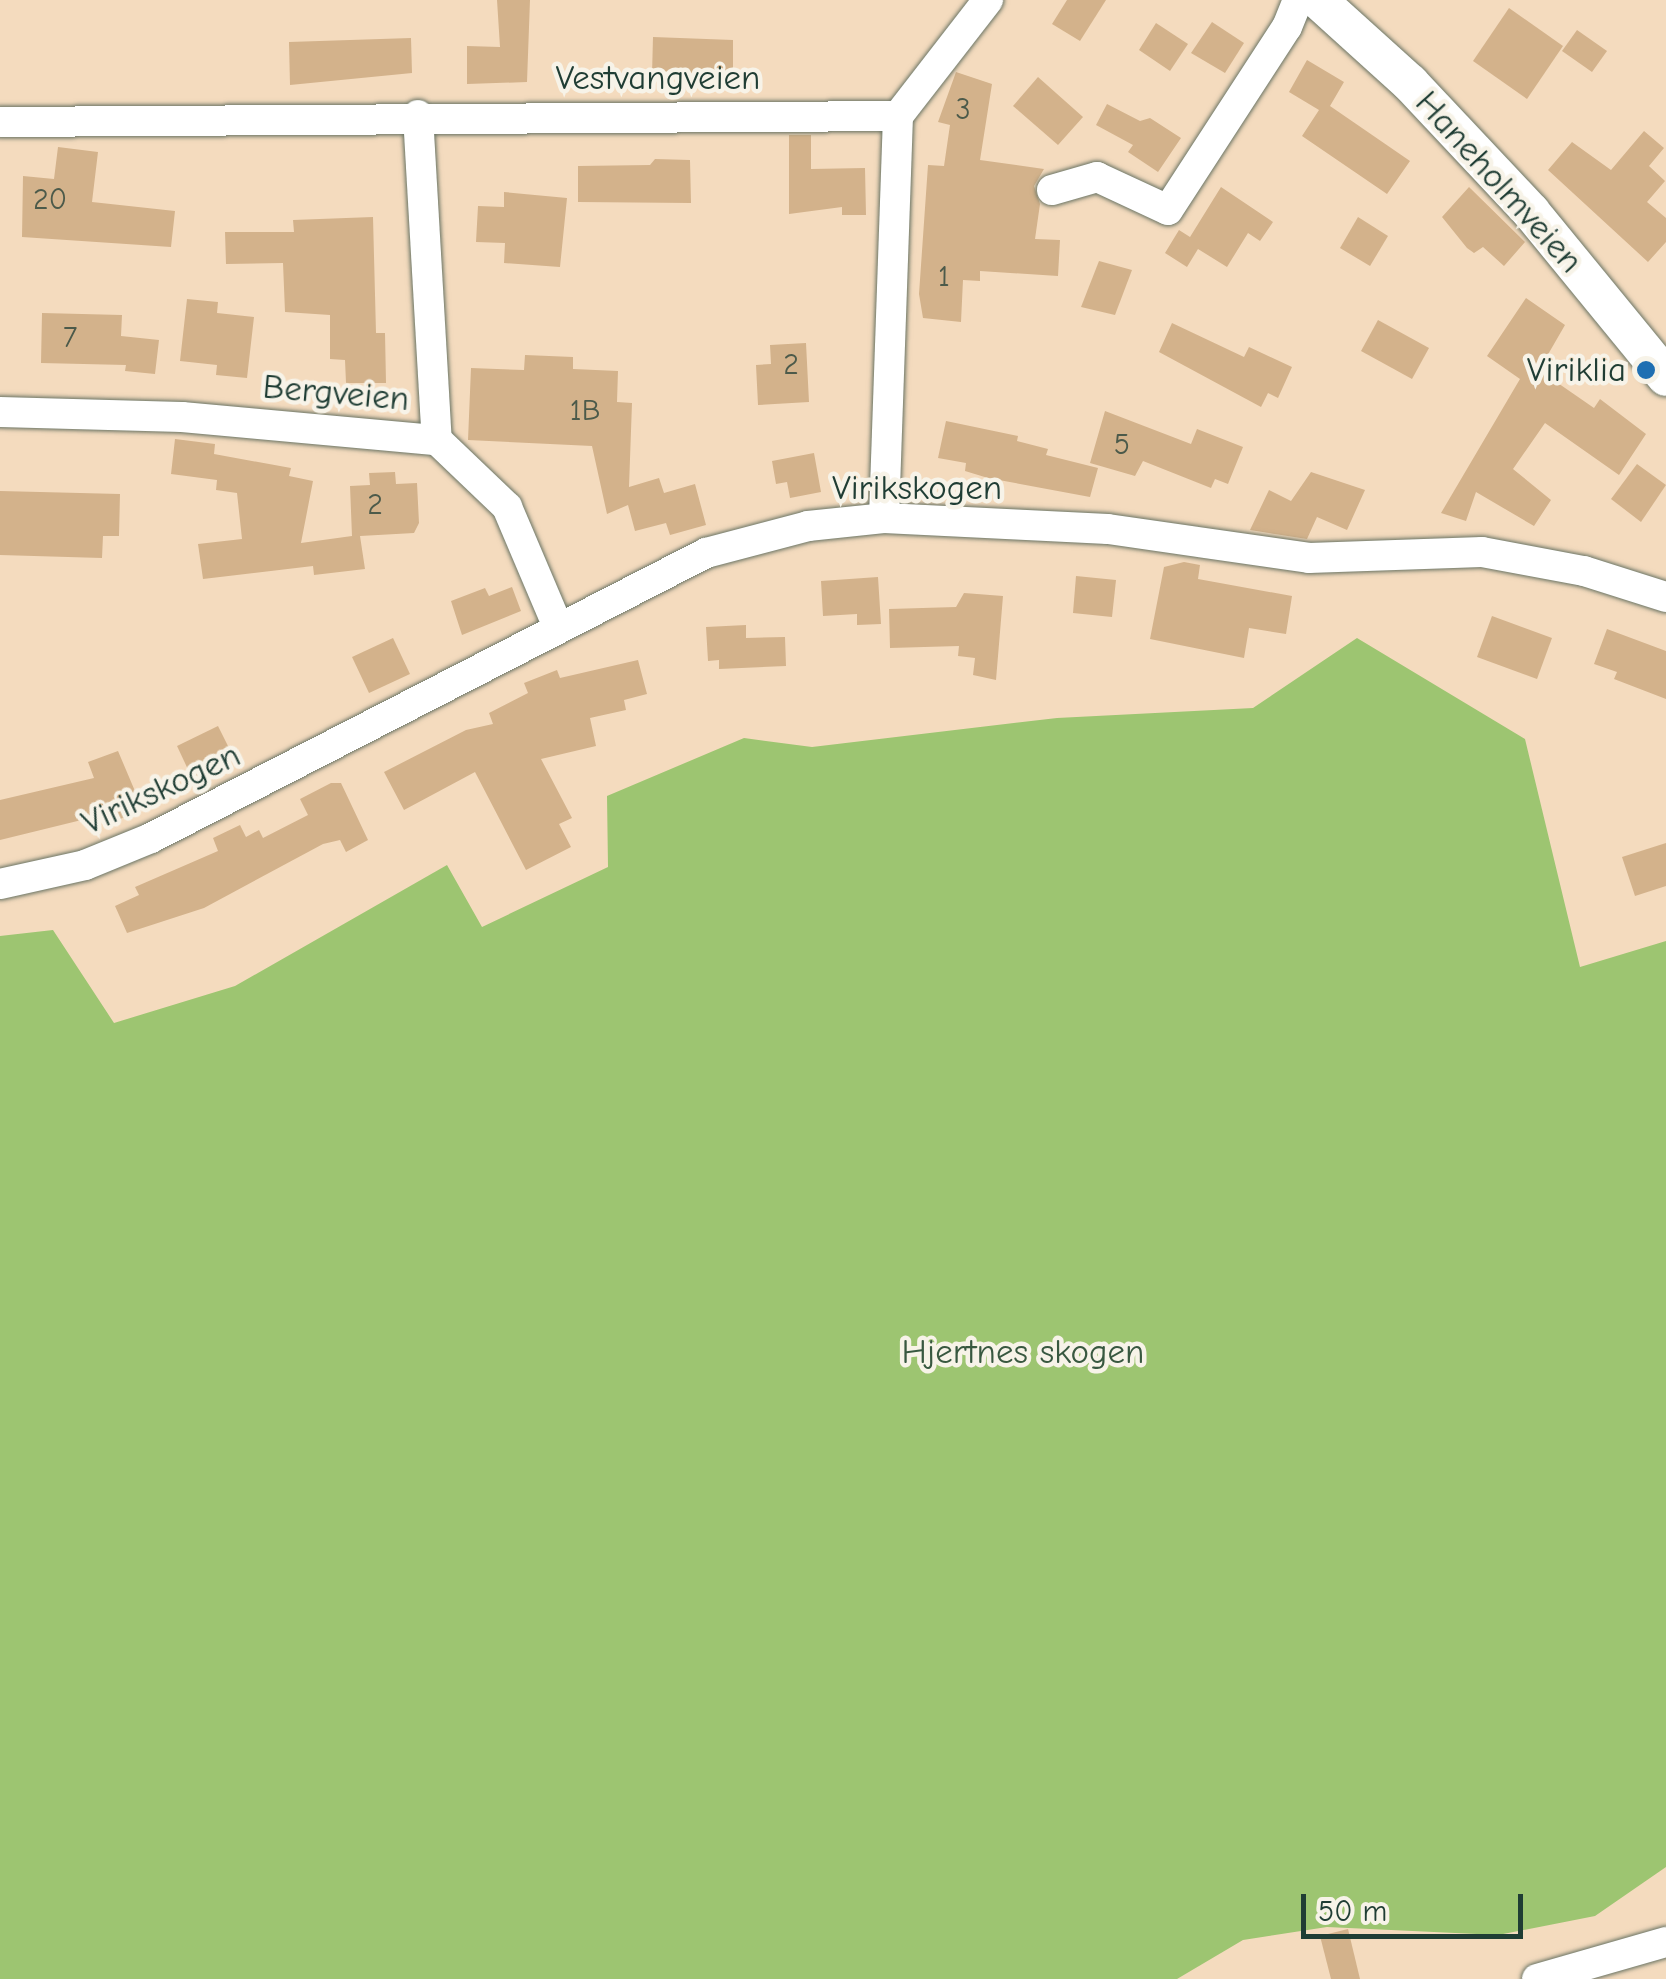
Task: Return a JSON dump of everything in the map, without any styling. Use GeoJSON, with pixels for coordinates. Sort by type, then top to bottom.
{"type":"FeatureCollection","features":[{"type":"Feature","properties":{"kind":"main road","name":"Haneholmveien"},"geometry":{"type":"LineString","coordinates":[[1318,0],[1410,84],[1530,212],[1666,377]]}},
{"type":"Feature","properties":{"kind":"street"},"geometry":{"type":"LineString","coordinates":[[884,518],[898,116],[988,0]]}},
{"type":"Feature","properties":{"kind":"street"},"geometry":{"type":"LineString","coordinates":[[1052,190],[1097,177],[1168,210],[1287,27],[1298,0]]}},
{"type":"Feature","properties":{"kind":"street"},"geometry":{"type":"LineString","coordinates":[[418,115],[437,440]]}},
{"type":"Feature","properties":{"kind":"street","name":"Vestvangveien"},"geometry":{"type":"LineString","coordinates":[[0,122],[418,115],[898,116]]}},
{"type":"Feature","properties":{"kind":"street","name":"Bergveien"},"geometry":{"type":"LineString","coordinates":[[0,412],[182,417],[437,440],[506,507],[558,627]]}},
{"type":"Feature","properties":{"kind":"street","name":"Virikskogen"},"geometry":{"type":"LineString","coordinates":[[0,884],[86,865],[151,838],[558,627],[748,537],[884,518],[1144,532],[1308,558],[1482,552],[1584,571],[1666,597]]}},
{"type":"Feature","properties":{"kind":"street"},"geometry":{"type":"LineString","coordinates":[[1538,1979],[1666,1942]]}},
{"type":"Feature","properties":{"kind":"green space","name":"Hjertnes skogen"},"geometry":{"type":"Polygon","coordinates":[[[1357,638],[1525,739],[1580,967],[1666,941],[1666,1867],[1595,1916],[1498,1935],[1327,1927],[1243,1940],[1177,1979],[0,1979],[0,936],[53,930],[114,1023],[235,986],[447,865],[482,927],[608,867],[607,796],[744,738],[812,747],[1057,718],[1253,708],[1357,638]]]}},
{"type":"Feature","properties":{"kind":"building"},"geometry":{"type":"Polygon","coordinates":[[[497,0],[530,0],[527,82],[467,84],[467,46],[500,47],[497,0]]]}},
{"type":"Feature","properties":{"kind":"building"},"geometry":{"type":"Polygon","coordinates":[[[1067,0],[1106,0],[1080,41],[1052,24],[1067,0]]]}},
{"type":"Feature","properties":{"kind":"building"},"geometry":{"type":"Polygon","coordinates":[[[1509,8],[1563,46],[1527,99],[1473,61],[1509,8]]]}},
{"type":"Feature","properties":{"kind":"building"},"geometry":{"type":"Polygon","coordinates":[[[1212,22],[1244,43],[1225,73],[1191,53],[1212,22]]]}},
{"type":"Feature","properties":{"kind":"building"},"geometry":{"type":"Polygon","coordinates":[[[1156,23],[1188,44],[1170,71],[1139,50],[1156,23]]]}},
{"type":"Feature","properties":{"kind":"building"},"geometry":{"type":"Polygon","coordinates":[[[1577,30],[1607,51],[1592,72],[1562,51],[1577,30]]]}},
{"type":"Feature","properties":{"kind":"building"},"geometry":{"type":"Polygon","coordinates":[[[653,37],[733,40],[733,76],[652,75],[653,37]]]}},
{"type":"Feature","properties":{"kind":"building"},"geometry":{"type":"Polygon","coordinates":[[[411,38],[412,73],[290,85],[289,42],[411,38]]]}},
{"type":"Feature","properties":{"kind":"building"},"geometry":{"type":"Polygon","coordinates":[[[1307,60],[1344,82],[1330,106],[1410,161],[1387,194],[1302,136],[1319,110],[1289,92],[1307,60]]]}},
{"type":"Feature","properties":{"kind":"building"},"geometry":{"type":"Polygon","coordinates":[[[956,72],[992,84],[980,160],[1044,169],[1034,186],[1040,204],[1035,239],[1060,240],[1058,276],[980,271],[980,281],[963,280],[961,322],[923,318],[919,294],[928,165],[944,166],[950,125],[938,122],[956,72]]]}},
{"type":"Feature","properties":{"kind":"building"},"geometry":{"type":"Polygon","coordinates":[[[1038,77],[1083,117],[1058,145],[1013,106],[1038,77]]]}},
{"type":"Feature","properties":{"kind":"building"},"geometry":{"type":"Polygon","coordinates":[[[1107,104],[1140,121],[1150,118],[1181,138],[1158,172],[1128,152],[1133,145],[1096,125],[1107,104]]]}},
{"type":"Feature","properties":{"kind":"building"},"geometry":{"type":"Polygon","coordinates":[[[1644,131],[1664,148],[1649,166],[1665,181],[1647,202],[1666,218],[1666,242],[1648,262],[1548,170],[1572,142],[1611,170],[1644,131]]]}},
{"type":"Feature","properties":{"kind":"building"},"geometry":{"type":"Polygon","coordinates":[[[789,135],[811,135],[811,169],[865,168],[866,215],[842,215],[842,207],[789,214],[789,135]]]}},
{"type":"Feature","properties":{"kind":"building"},"geometry":{"type":"Polygon","coordinates":[[[58,147],[98,152],[92,202],[175,211],[171,247],[22,237],[23,176],[54,179],[58,147]]]}},
{"type":"Feature","properties":{"kind":"building"},"geometry":{"type":"Polygon","coordinates":[[[655,159],[690,160],[691,203],[578,202],[578,166],[650,165],[655,159]]]}},
{"type":"Feature","properties":{"kind":"building"},"geometry":{"type":"Polygon","coordinates":[[[1221,187],[1273,222],[1260,241],[1248,233],[1227,267],[1198,249],[1187,267],[1165,253],[1179,230],[1190,237],[1221,187]]]}},
{"type":"Feature","properties":{"kind":"building"},"geometry":{"type":"Polygon","coordinates":[[[1469,187],[1525,242],[1504,266],[1483,247],[1474,253],[1467,248],[1442,217],[1469,187]]]}},
{"type":"Feature","properties":{"kind":"building"},"geometry":{"type":"Polygon","coordinates":[[[504,192],[567,198],[560,267],[504,263],[505,243],[476,242],[478,206],[504,207],[504,192]]]}},
{"type":"Feature","properties":{"kind":"building"},"geometry":{"type":"Polygon","coordinates":[[[373,217],[376,333],[385,333],[386,383],[346,383],[345,360],[330,359],[330,315],[285,312],[283,263],[226,264],[225,232],[294,232],[293,220],[373,217]]]}},
{"type":"Feature","properties":{"kind":"building"},"geometry":{"type":"Polygon","coordinates":[[[1358,217],[1388,236],[1370,266],[1340,248],[1358,217]]]}},
{"type":"Feature","properties":{"kind":"building"},"geometry":{"type":"Polygon","coordinates":[[[1099,261],[1132,270],[1115,315],[1081,307],[1099,261]]]}},
{"type":"Feature","properties":{"kind":"building"},"geometry":{"type":"Polygon","coordinates":[[[1526,298],[1565,325],[1539,370],[1594,408],[1600,399],[1646,434],[1619,475],[1545,423],[1513,469],[1551,500],[1534,526],[1476,492],[1466,521],[1441,513],[1520,379],[1487,356],[1526,298]]]}},
{"type":"Feature","properties":{"kind":"building"},"geometry":{"type":"Polygon","coordinates":[[[187,299],[218,302],[217,313],[254,317],[247,378],[216,375],[217,365],[180,361],[187,299]]]}},
{"type":"Feature","properties":{"kind":"building"},"geometry":{"type":"Polygon","coordinates":[[[42,313],[122,315],[121,336],[159,340],[155,374],[125,371],[126,365],[41,363],[42,313]]]}},
{"type":"Feature","properties":{"kind":"building"},"geometry":{"type":"Polygon","coordinates":[[[1378,320],[1429,348],[1412,379],[1361,351],[1378,320]]]}},
{"type":"Feature","properties":{"kind":"building"},"geometry":{"type":"Polygon","coordinates":[[[1172,323],[1244,357],[1249,347],[1292,367],[1278,398],[1268,393],[1261,407],[1159,352],[1172,323]]]}},
{"type":"Feature","properties":{"kind":"building"},"geometry":{"type":"Polygon","coordinates":[[[806,343],[809,402],[758,405],[756,365],[771,364],[770,345],[806,343]]]}},
{"type":"Feature","properties":{"kind":"building"},"geometry":{"type":"Polygon","coordinates":[[[525,355],[573,357],[573,369],[618,371],[617,402],[632,403],[629,487],[659,478],[664,493],[695,484],[706,525],[670,535],[666,523],[635,531],[628,505],[607,514],[592,446],[468,440],[471,368],[524,370],[525,355]]]}},
{"type":"Feature","properties":{"kind":"building"},"geometry":{"type":"Polygon","coordinates":[[[1105,411],[1191,444],[1197,429],[1243,447],[1228,484],[1215,479],[1211,488],[1143,461],[1135,476],[1090,463],[1105,411]]]}},
{"type":"Feature","properties":{"kind":"building"},"geometry":{"type":"Polygon","coordinates":[[[946,421],[1018,436],[1017,441],[1048,449],[1046,455],[1098,468],[1090,497],[988,478],[965,471],[966,463],[938,458],[946,421]]]}},
{"type":"Feature","properties":{"kind":"building"},"geometry":{"type":"Polygon","coordinates":[[[175,439],[215,444],[214,454],[291,468],[289,476],[313,481],[301,543],[352,536],[350,486],[370,485],[369,473],[395,472],[396,484],[417,483],[419,523],[414,533],[360,536],[365,569],[314,575],[313,566],[203,579],[198,544],[242,539],[237,493],[216,490],[217,480],[171,474],[175,439]]]}},
{"type":"Feature","properties":{"kind":"building"},"geometry":{"type":"Polygon","coordinates":[[[814,453],[821,492],[790,498],[787,482],[776,484],[772,461],[814,453]]]}},
{"type":"Feature","properties":{"kind":"building"},"geometry":{"type":"Polygon","coordinates":[[[1637,464],[1666,485],[1641,522],[1611,499],[1637,464]]]}},
{"type":"Feature","properties":{"kind":"building"},"geometry":{"type":"Polygon","coordinates":[[[1311,472],[1365,490],[1347,530],[1317,517],[1307,539],[1250,530],[1269,490],[1291,501],[1311,472]]]}},
{"type":"Feature","properties":{"kind":"building"},"geometry":{"type":"Polygon","coordinates":[[[0,491],[120,494],[119,536],[103,536],[102,558],[0,555],[0,491]]]}},
{"type":"Feature","properties":{"kind":"building"},"geometry":{"type":"Polygon","coordinates":[[[1184,562],[1200,565],[1198,579],[1292,596],[1286,634],[1249,628],[1244,658],[1150,639],[1164,567],[1184,562]]]}},
{"type":"Feature","properties":{"kind":"building"},"geometry":{"type":"Polygon","coordinates":[[[1076,576],[1116,580],[1112,617],[1073,613],[1076,576]]]}},
{"type":"Feature","properties":{"kind":"building"},"geometry":{"type":"Polygon","coordinates":[[[878,577],[881,624],[857,625],[857,614],[823,616],[821,581],[878,577]]]}},
{"type":"Feature","properties":{"kind":"building"},"geometry":{"type":"Polygon","coordinates":[[[512,587],[521,611],[462,635],[451,601],[485,588],[489,596],[512,587]]]}},
{"type":"Feature","properties":{"kind":"building"},"geometry":{"type":"Polygon","coordinates":[[[964,593],[1003,596],[996,680],[973,675],[975,658],[958,656],[959,646],[890,648],[889,609],[956,607],[964,593]]]}},
{"type":"Feature","properties":{"kind":"building"},"geometry":{"type":"Polygon","coordinates":[[[1492,616],[1552,638],[1537,679],[1477,657],[1492,616]]]}},
{"type":"Feature","properties":{"kind":"building"},"geometry":{"type":"Polygon","coordinates":[[[746,625],[746,638],[785,637],[786,666],[719,669],[719,660],[708,661],[706,627],[746,625]]]}},
{"type":"Feature","properties":{"kind":"building"},"geometry":{"type":"Polygon","coordinates":[[[1607,629],[1666,651],[1666,699],[1614,679],[1617,672],[1594,664],[1607,629]]]}},
{"type":"Feature","properties":{"kind":"building"},"geometry":{"type":"Polygon","coordinates":[[[393,638],[410,674],[369,693],[352,657],[393,638]]]}},
{"type":"Feature","properties":{"kind":"building"},"geometry":{"type":"Polygon","coordinates":[[[638,660],[647,694],[624,700],[626,710],[590,718],[596,746],[541,759],[572,818],[559,824],[571,847],[526,870],[475,772],[404,810],[384,772],[466,730],[493,724],[489,713],[528,693],[524,683],[557,670],[560,678],[638,660]]]}},
{"type":"Feature","properties":{"kind":"building"},"geometry":{"type":"Polygon","coordinates":[[[218,726],[234,758],[192,778],[177,746],[218,726]]]}},
{"type":"Feature","properties":{"kind":"building"},"geometry":{"type":"Polygon","coordinates":[[[118,751],[143,810],[110,823],[106,814],[0,840],[0,800],[94,778],[88,762],[118,751]]]}},
{"type":"Feature","properties":{"kind":"building"},"geometry":{"type":"Polygon","coordinates":[[[331,783],[341,783],[368,840],[346,852],[340,840],[323,844],[204,908],[127,933],[115,906],[139,895],[135,887],[218,851],[213,838],[240,825],[246,837],[259,830],[263,838],[308,815],[300,799],[331,783]]]}},
{"type":"Feature","properties":{"kind":"building"},"geometry":{"type":"Polygon","coordinates":[[[1666,843],[1666,886],[1635,896],[1622,857],[1666,843]]]}},
{"type":"Feature","properties":{"kind":"building"},"geometry":{"type":"Polygon","coordinates":[[[1348,1929],[1360,1979],[1331,1979],[1320,1936],[1348,1929]]]}},
{"type":"Feature","properties":{"kind":"place","name":"Viriklia"},"geometry":{"type":"Point","coordinates":[1646,370]}}]}
